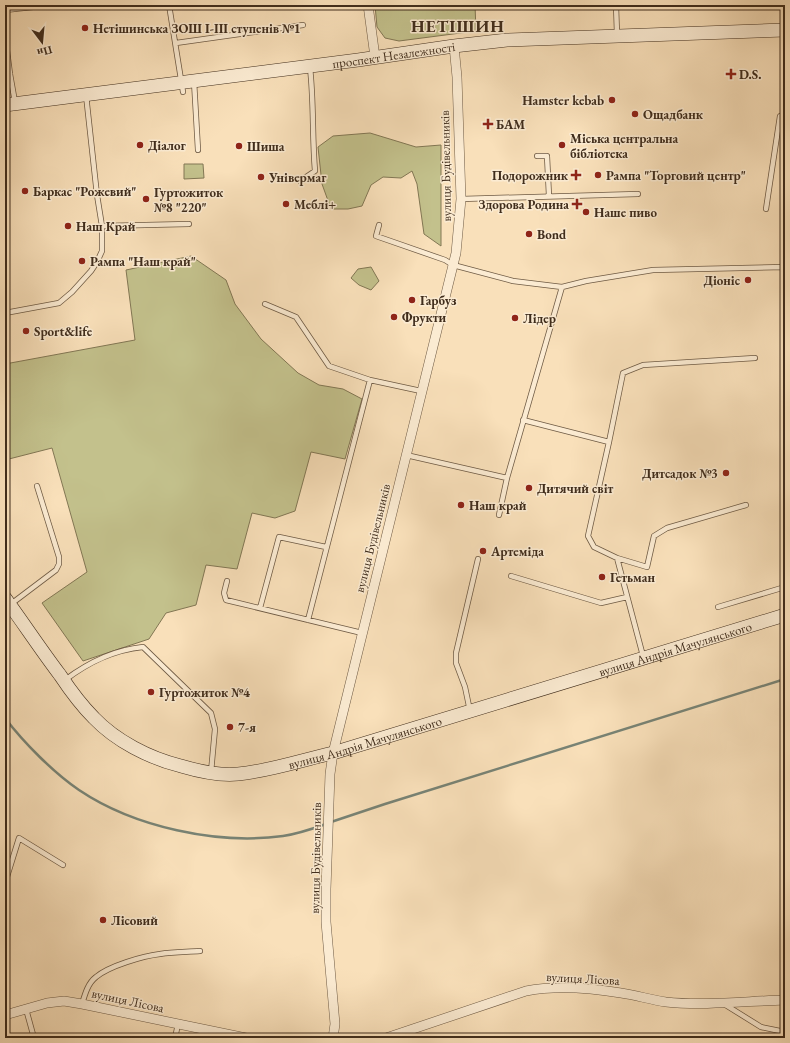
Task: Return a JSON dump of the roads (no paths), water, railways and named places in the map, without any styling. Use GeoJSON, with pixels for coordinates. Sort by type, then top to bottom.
{"type":"FeatureCollection","features":[{"type":"Feature","properties":{"kind":"street"},"geometry":{"type":"LineString","coordinates":[[368,5],[375,58]]}},
{"type":"Feature","properties":{"kind":"street","name":"проспект Незалежності"},"geometry":{"type":"LineString","coordinates":[[10,104],[186,85],[310,66],[507,40],[785,30]]}},
{"type":"Feature","properties":{"kind":"street","name":"вулиця Будівельників"},"geometry":{"type":"LineString","coordinates":[[333,1038],[335,1024],[326,922],[326,875],[330,781],[333,753],[346,705],[362,632],[458,240],[461,199],[457,77],[454,46]]}},
{"type":"Feature","properties":{"kind":"street","name":"вулиця Андрія Мачулянського"},"geometry":{"type":"LineString","coordinates":[[7,601],[78,700],[94,719],[118,738],[150,756],[170,764],[211,773],[236,774],[257,771],[333,753],[785,615]]}},
{"type":"Feature","properties":{"kind":"street","name":"вулиця Лісова"},"geometry":{"type":"LineString","coordinates":[[386,1038],[541,988],[577,988],[613,992],[665,1002],[785,1000]]}},
{"type":"Feature","properties":{"kind":"street","name":"вулиця Лісова"},"geometry":{"type":"LineString","coordinates":[[5,1015],[47,1003],[64,1001],[246,1038]]}},
{"type":"Feature","properties":{"kind":"lane"},"geometry":{"type":"LineString","coordinates":[[169,5],[198,150]]}},
{"type":"Feature","properties":{"kind":"lane"},"geometry":{"type":"LineString","coordinates":[[616,5],[617,36]]}},
{"type":"Feature","properties":{"kind":"lane"},"geometry":{"type":"LineString","coordinates":[[5,10],[33,7]]}},
{"type":"Feature","properties":{"kind":"lane"},"geometry":{"type":"LineString","coordinates":[[176,43],[303,25]]}},
{"type":"Feature","properties":{"kind":"lane"},"geometry":{"type":"LineString","coordinates":[[5,35],[10,74],[10,104]]}},
{"type":"Feature","properties":{"kind":"lane"},"geometry":{"type":"LineString","coordinates":[[300,181],[314,171],[313,96],[310,66]]}},
{"type":"Feature","properties":{"kind":"lane"},"geometry":{"type":"LineString","coordinates":[[5,313],[59,303],[72,292],[91,271],[102,251],[102,226],[97,195],[86,95]]}},
{"type":"Feature","properties":{"kind":"lane"},"geometry":{"type":"LineString","coordinates":[[766,209],[780,116],[785,114]]}},
{"type":"Feature","properties":{"kind":"lane"},"geometry":{"type":"LineString","coordinates":[[537,156],[547,156],[549,196]]}},
{"type":"Feature","properties":{"kind":"lane"},"geometry":{"type":"LineString","coordinates":[[461,199],[638,194]]}},
{"type":"Feature","properties":{"kind":"lane"},"geometry":{"type":"LineString","coordinates":[[102,226],[189,224]]}},
{"type":"Feature","properties":{"kind":"lane"},"geometry":{"type":"LineString","coordinates":[[379,225],[376,236],[445,260],[453,265],[513,281],[562,287],[586,281],[653,270],[784,267],[785,273]]}},
{"type":"Feature","properties":{"kind":"lane"},"geometry":{"type":"LineString","coordinates":[[499,515],[507,478],[523,420],[562,287]]}},
{"type":"Feature","properties":{"kind":"lane"},"geometry":{"type":"LineString","coordinates":[[265,304],[296,317],[329,366],[370,380],[421,391]]}},
{"type":"Feature","properties":{"kind":"lane"},"geometry":{"type":"LineString","coordinates":[[746,505],[667,528],[654,536],[647,567],[617,558],[594,547],[588,536],[623,373],[643,366],[755,358]]}},
{"type":"Feature","properties":{"kind":"lane"},"geometry":{"type":"LineString","coordinates":[[308,620],[370,380]]}},
{"type":"Feature","properties":{"kind":"lane"},"geometry":{"type":"LineString","coordinates":[[523,420],[609,442]]}},
{"type":"Feature","properties":{"kind":"lane"},"geometry":{"type":"LineString","coordinates":[[406,455],[507,478]]}},
{"type":"Feature","properties":{"kind":"lane"},"geometry":{"type":"LineString","coordinates":[[7,601],[56,570],[59,564],[59,557],[37,486]]}},
{"type":"Feature","properties":{"kind":"lane"},"geometry":{"type":"LineString","coordinates":[[260,608],[279,537],[326,547]]}},
{"type":"Feature","properties":{"kind":"lane"},"geometry":{"type":"LineString","coordinates":[[617,558],[626,597],[644,658]]}},
{"type":"Feature","properties":{"kind":"lane"},"geometry":{"type":"LineString","coordinates":[[470,712],[465,688],[456,663],[456,653],[478,559]]}},
{"type":"Feature","properties":{"kind":"lane"},"geometry":{"type":"LineString","coordinates":[[511,576],[601,603],[626,597]]}},
{"type":"Feature","properties":{"kind":"lane"},"geometry":{"type":"LineString","coordinates":[[226,581],[224,593],[226,600],[362,632]]}},
{"type":"Feature","properties":{"kind":"lane"},"geometry":{"type":"LineString","coordinates":[[718,606],[785,587]]}},
{"type":"Feature","properties":{"kind":"lane"},"geometry":{"type":"LineString","coordinates":[[64,681],[84,666],[106,656],[143,647],[211,713],[215,730],[211,773]]}},
{"type":"Feature","properties":{"kind":"lane"},"geometry":{"type":"LineString","coordinates":[[5,883],[19,838],[63,865]]}},
{"type":"Feature","properties":{"kind":"lane"},"geometry":{"type":"LineString","coordinates":[[82,1004],[89,986],[95,977],[118,965],[159,954],[200,951]]}},
{"type":"Feature","properties":{"kind":"lane"},"geometry":{"type":"LineString","coordinates":[[721,1002],[761,1027],[785,1032]]}},
{"type":"Feature","properties":{"kind":"lane"},"geometry":{"type":"LineString","coordinates":[[26,1009],[34,1038]]}},
{"type":"Feature","properties":{"kind":"lane"},"geometry":{"type":"LineString","coordinates":[[175,1038],[178,1024]]}},
{"type":"Feature","properties":{"kind":"waterway"},"geometry":{"type":"LineString","coordinates":[[331,822],[785,679]]}},
{"type":"Feature","properties":{"kind":"waterway"},"geometry":{"type":"LineString","coordinates":[[5,718],[40,757],[69,783],[101,803],[150,823],[177,830],[231,838],[283,836],[326,824]]}},
{"type":"Feature","properties":{"kind":"place","name":"Нетішинська ЗОШ І-ІІІ ступенів №1"},"geometry":{"type":"Point","coordinates":[85,28]}},
{"type":"Feature","properties":{"kind":"place","name":"D.S."},"geometry":{"type":"Point","coordinates":[731,74]}},
{"type":"Feature","properties":{"kind":"place","name":"Hamster kebab"},"geometry":{"type":"Point","coordinates":[612,100]}},
{"type":"Feature","properties":{"kind":"place","name":"Ощадбанк"},"geometry":{"type":"Point","coordinates":[635,114]}},
{"type":"Feature","properties":{"kind":"place","name":"БАМ"},"geometry":{"type":"Point","coordinates":[488,124]}},
{"type":"Feature","properties":{"kind":"place","name":"Діалог"},"geometry":{"type":"Point","coordinates":[140,145]}},
{"type":"Feature","properties":{"kind":"place","name":"Міська центральна бібліотека"},"geometry":{"type":"Point","coordinates":[562,145]}},
{"type":"Feature","properties":{"kind":"place","name":"Шиша"},"geometry":{"type":"Point","coordinates":[239,146]}},
{"type":"Feature","properties":{"kind":"place","name":"Подорожник"},"geometry":{"type":"Point","coordinates":[576,175]}},
{"type":"Feature","properties":{"kind":"place","name":"Рампа \"Торговий центр\""},"geometry":{"type":"Point","coordinates":[598,175]}},
{"type":"Feature","properties":{"kind":"place","name":"Універмаг"},"geometry":{"type":"Point","coordinates":[261,177]}},
{"type":"Feature","properties":{"kind":"place","name":"Баркас \"Рожевий\""},"geometry":{"type":"Point","coordinates":[25,191]}},
{"type":"Feature","properties":{"kind":"place","name":"Гуртожиток №8 \"220\""},"geometry":{"type":"Point","coordinates":[146,199]}},
{"type":"Feature","properties":{"kind":"place","name":"Меблі+"},"geometry":{"type":"Point","coordinates":[286,204]}},
{"type":"Feature","properties":{"kind":"place","name":"Здорова Родина"},"geometry":{"type":"Point","coordinates":[577,204]}},
{"type":"Feature","properties":{"kind":"place","name":"Наше пиво"},"geometry":{"type":"Point","coordinates":[586,212]}},
{"type":"Feature","properties":{"kind":"place","name":"Наш Край"},"geometry":{"type":"Point","coordinates":[68,226]}},
{"type":"Feature","properties":{"kind":"place","name":"Bond"},"geometry":{"type":"Point","coordinates":[529,234]}},
{"type":"Feature","properties":{"kind":"place","name":"Рампа \"Наш край\""},"geometry":{"type":"Point","coordinates":[82,261]}},
{"type":"Feature","properties":{"kind":"place","name":"Діоніс"},"geometry":{"type":"Point","coordinates":[748,280]}},
{"type":"Feature","properties":{"kind":"place","name":"Гарбуз"},"geometry":{"type":"Point","coordinates":[412,300]}},
{"type":"Feature","properties":{"kind":"place","name":"Фрукти"},"geometry":{"type":"Point","coordinates":[394,317]}},
{"type":"Feature","properties":{"kind":"place","name":"Лідер"},"geometry":{"type":"Point","coordinates":[515,318]}},
{"type":"Feature","properties":{"kind":"place","name":"Sport&life"},"geometry":{"type":"Point","coordinates":[26,331]}},
{"type":"Feature","properties":{"kind":"place","name":"Дитсадок №3"},"geometry":{"type":"Point","coordinates":[726,473]}},
{"type":"Feature","properties":{"kind":"place","name":"Дитячий світ"},"geometry":{"type":"Point","coordinates":[529,488]}},
{"type":"Feature","properties":{"kind":"place","name":"Наш край"},"geometry":{"type":"Point","coordinates":[461,505]}},
{"type":"Feature","properties":{"kind":"place","name":"Артеміда"},"geometry":{"type":"Point","coordinates":[483,551]}},
{"type":"Feature","properties":{"kind":"place","name":"Гетьман"},"geometry":{"type":"Point","coordinates":[602,577]}},
{"type":"Feature","properties":{"kind":"place","name":"Гуртожиток №4"},"geometry":{"type":"Point","coordinates":[151,692]}},
{"type":"Feature","properties":{"kind":"place","name":"7-я"},"geometry":{"type":"Point","coordinates":[230,727]}},
{"type":"Feature","properties":{"kind":"place","name":"Лісовий"},"geometry":{"type":"Point","coordinates":[103,920]}},
{"type":"Feature","properties":{"kind":"district","name":"НЕТІШИН"},"geometry":{"type":"Point","coordinates":[458,26]}}]}
